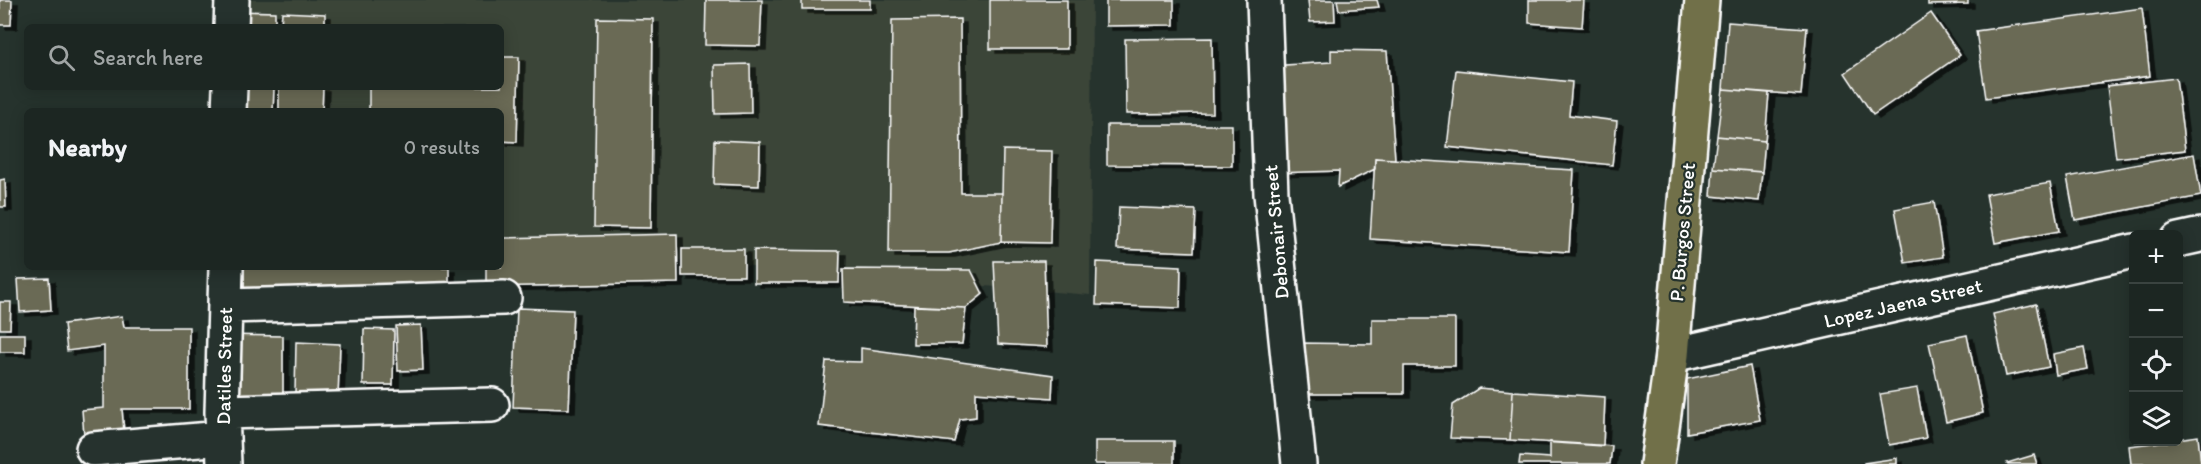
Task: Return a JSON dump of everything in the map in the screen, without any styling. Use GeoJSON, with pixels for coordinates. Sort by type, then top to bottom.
{"type":"FeatureCollection","features":[{"type":"Feature","properties":{"kind":"main road","name":"P. Burgos Street"},"geometry":{"type":"LineString","coordinates":[[1657,464],[1672,355],[1702,0]]}},
{"type":"Feature","properties":{"kind":"street"},"geometry":{"type":"LineString","coordinates":[[231,24],[232,0]]}},
{"type":"Feature","properties":{"kind":"street","name":"Debonair Street"},"geometry":{"type":"LineString","coordinates":[[1264,0],[1271,194],[1299,464]]}},
{"type":"Feature","properties":{"kind":"street"},"geometry":{"type":"LineString","coordinates":[[229,108],[230,90]]}},
{"type":"Feature","properties":{"kind":"street"},"geometry":{"type":"LineString","coordinates":[[2183,239],[2201,235]]}},
{"type":"Feature","properties":{"kind":"street","name":"Lopez Jaena Street"},"geometry":{"type":"LineString","coordinates":[[1672,355],[2129,251]]}},
{"type":"Feature","properties":{"kind":"street","name":"Datiles Street"},"geometry":{"type":"LineString","coordinates":[[223,438],[226,270]]}},
{"type":"Feature","properties":{"kind":"street"},"geometry":{"type":"LineString","coordinates":[[226,306],[504,298]]}},
{"type":"Feature","properties":{"kind":"street"},"geometry":{"type":"LineString","coordinates":[[93,449],[223,438],[492,405]]}},
{"type":"Feature","properties":{"kind":"shaded area"},"geometry":{"type":"Polygon","coordinates":[[[248,0],[1092,0],[1090,295],[671,259],[504,260],[504,108],[246,108],[246,90],[504,90],[504,24],[247,24],[248,0]]]}},
{"type":"Feature","properties":{"kind":"building"},"geometry":{"type":"Polygon","coordinates":[[[0,0],[12,0],[11,25],[0,25],[0,0]]]}},
{"type":"Feature","properties":{"kind":"building"},"geometry":{"type":"Polygon","coordinates":[[[706,0],[762,0],[760,46],[705,45],[706,0]]]}},
{"type":"Feature","properties":{"kind":"building"},"geometry":{"type":"Polygon","coordinates":[[[802,0],[870,0],[870,9],[802,9],[802,0]]]}},
{"type":"Feature","properties":{"kind":"building"},"geometry":{"type":"Polygon","coordinates":[[[990,0],[1067,0],[1067,49],[990,49],[990,0]]]}},
{"type":"Feature","properties":{"kind":"building"},"geometry":{"type":"Polygon","coordinates":[[[1106,0],[1174,0],[1174,25],[1106,26],[1106,0]]]}},
{"type":"Feature","properties":{"kind":"building"},"geometry":{"type":"Polygon","coordinates":[[[1308,0],[1334,0],[1335,21],[1310,22],[1308,0]]]}},
{"type":"Feature","properties":{"kind":"building"},"geometry":{"type":"Polygon","coordinates":[[[1337,0],[1377,0],[1379,7],[1339,10],[1337,0]]]}},
{"type":"Feature","properties":{"kind":"building"},"geometry":{"type":"Polygon","coordinates":[[[1529,0],[1584,0],[1582,27],[1529,23],[1529,0]]]}},
{"type":"Feature","properties":{"kind":"building"},"geometry":{"type":"Polygon","coordinates":[[[1928,0],[1968,0],[1968,4],[1928,5],[1928,0]]]}},
{"type":"Feature","properties":{"kind":"building"},"geometry":{"type":"Polygon","coordinates":[[[2142,8],[2150,76],[1986,98],[1976,31],[2142,8]]]}},
{"type":"Feature","properties":{"kind":"building"},"geometry":{"type":"Polygon","coordinates":[[[235,11],[275,12],[275,24],[235,24],[235,11]]]}},
{"type":"Feature","properties":{"kind":"building"},"geometry":{"type":"Polygon","coordinates":[[[282,12],[325,14],[325,24],[281,24],[282,12]]]}},
{"type":"Feature","properties":{"kind":"building"},"geometry":{"type":"Polygon","coordinates":[[[1931,13],[1960,55],[1873,115],[1845,73],[1931,13]]]}},
{"type":"Feature","properties":{"kind":"building"},"geometry":{"type":"Polygon","coordinates":[[[597,18],[653,19],[651,228],[594,227],[597,18]]]}},
{"type":"Feature","properties":{"kind":"building"},"geometry":{"type":"Polygon","coordinates":[[[960,19],[961,193],[1002,193],[1001,242],[949,253],[889,253],[892,20],[960,19]]]}},
{"type":"Feature","properties":{"kind":"building"},"geometry":{"type":"Polygon","coordinates":[[[1728,22],[1807,28],[1801,95],[1723,89],[1728,22]]]}},
{"type":"Feature","properties":{"kind":"building"},"geometry":{"type":"Polygon","coordinates":[[[1212,38],[1213,113],[1126,114],[1125,39],[1212,38]]]}},
{"type":"Feature","properties":{"kind":"building"},"geometry":{"type":"Polygon","coordinates":[[[1331,50],[1387,51],[1395,159],[1375,158],[1375,169],[1338,187],[1339,171],[1274,173],[1270,66],[1331,62],[1331,50]]]}},
{"type":"Feature","properties":{"kind":"building"},"geometry":{"type":"Polygon","coordinates":[[[504,57],[519,57],[517,142],[504,141],[504,108],[369,108],[369,90],[504,90],[504,57]]]}},
{"type":"Feature","properties":{"kind":"building"},"geometry":{"type":"Polygon","coordinates":[[[750,64],[751,113],[715,114],[714,65],[750,64]]]}},
{"type":"Feature","properties":{"kind":"building"},"geometry":{"type":"Polygon","coordinates":[[[1456,70],[1572,82],[1569,115],[1617,121],[1612,165],[1447,147],[1456,70]]]}},
{"type":"Feature","properties":{"kind":"building"},"geometry":{"type":"Polygon","coordinates":[[[2176,78],[2185,150],[2116,158],[2107,86],[2176,78]]]}},
{"type":"Feature","properties":{"kind":"building"},"geometry":{"type":"Polygon","coordinates":[[[1723,89],[1769,93],[1765,141],[1717,136],[1723,89]]]}},
{"type":"Feature","properties":{"kind":"building"},"geometry":{"type":"Polygon","coordinates":[[[234,90],[274,90],[273,108],[233,108],[234,90]]]}},
{"type":"Feature","properties":{"kind":"building"},"geometry":{"type":"Polygon","coordinates":[[[279,90],[323,90],[322,108],[279,108],[279,90]]]}},
{"type":"Feature","properties":{"kind":"building"},"geometry":{"type":"Polygon","coordinates":[[[1107,125],[1232,125],[1232,166],[1107,165],[1107,125]]]}},
{"type":"Feature","properties":{"kind":"building"},"geometry":{"type":"Polygon","coordinates":[[[1717,136],[1765,141],[1762,172],[1713,168],[1717,136]]]}},
{"type":"Feature","properties":{"kind":"building"},"geometry":{"type":"Polygon","coordinates":[[[715,140],[760,142],[759,186],[714,184],[715,140]]]}},
{"type":"Feature","properties":{"kind":"building"},"geometry":{"type":"Polygon","coordinates":[[[1003,150],[1052,151],[1050,243],[1001,242],[1003,150]]]}},
{"type":"Feature","properties":{"kind":"building"},"geometry":{"type":"Polygon","coordinates":[[[2194,154],[2201,196],[2075,220],[2067,177],[2194,154]]]}},
{"type":"Feature","properties":{"kind":"building"},"geometry":{"type":"Polygon","coordinates":[[[1375,158],[1574,170],[1569,252],[1370,239],[1375,158]]]}},
{"type":"Feature","properties":{"kind":"building"},"geometry":{"type":"Polygon","coordinates":[[[1713,168],[1762,172],[1759,201],[1711,196],[1713,168]]]}},
{"type":"Feature","properties":{"kind":"building"},"geometry":{"type":"Polygon","coordinates":[[[5,179],[6,207],[0,207],[0,180],[5,179]]]}},
{"type":"Feature","properties":{"kind":"building"},"geometry":{"type":"Polygon","coordinates":[[[2050,183],[2059,231],[1995,243],[1986,194],[2050,183]]]}},
{"type":"Feature","properties":{"kind":"building"},"geometry":{"type":"Polygon","coordinates":[[[1934,202],[1943,257],[1905,263],[1895,209],[1934,202]]]}},
{"type":"Feature","properties":{"kind":"building"},"geometry":{"type":"Polygon","coordinates":[[[1119,207],[1196,210],[1194,252],[1117,249],[1119,207]]]}},
{"type":"Feature","properties":{"kind":"building"},"geometry":{"type":"Polygon","coordinates":[[[677,234],[678,283],[486,287],[486,270],[504,270],[504,238],[677,234]]]}},
{"type":"Feature","properties":{"kind":"building"},"geometry":{"type":"Polygon","coordinates":[[[682,249],[744,249],[744,276],[682,276],[682,249]]]}},
{"type":"Feature","properties":{"kind":"building"},"geometry":{"type":"Polygon","coordinates":[[[754,250],[840,251],[839,283],[754,283],[754,250]]]}},
{"type":"Feature","properties":{"kind":"building"},"geometry":{"type":"Polygon","coordinates":[[[994,261],[1044,261],[1047,347],[998,344],[994,261]]]}},
{"type":"Feature","properties":{"kind":"building"},"geometry":{"type":"Polygon","coordinates":[[[1097,262],[1181,266],[1180,308],[1096,305],[1097,262]]]}},
{"type":"Feature","properties":{"kind":"building"},"geometry":{"type":"Polygon","coordinates":[[[843,269],[971,270],[983,294],[966,308],[844,302],[843,269]]]}},
{"type":"Feature","properties":{"kind":"building"},"geometry":{"type":"Polygon","coordinates":[[[244,270],[449,270],[449,294],[244,297],[244,270]]]}},
{"type":"Feature","properties":{"kind":"building"},"geometry":{"type":"Polygon","coordinates":[[[49,278],[51,310],[20,312],[18,279],[49,278]]]}},
{"type":"Feature","properties":{"kind":"building"},"geometry":{"type":"Polygon","coordinates":[[[0,302],[11,302],[10,329],[0,329],[0,302]]]}},
{"type":"Feature","properties":{"kind":"building"},"geometry":{"type":"Polygon","coordinates":[[[2036,304],[2049,367],[2006,376],[1993,314],[2036,304]]]}},
{"type":"Feature","properties":{"kind":"building"},"geometry":{"type":"Polygon","coordinates":[[[914,306],[966,308],[962,344],[913,344],[914,306]]]}},
{"type":"Feature","properties":{"kind":"building"},"geometry":{"type":"Polygon","coordinates":[[[517,308],[573,310],[569,409],[513,407],[517,308]]]}},
{"type":"Feature","properties":{"kind":"building"},"geometry":{"type":"Polygon","coordinates":[[[122,316],[124,327],[189,327],[189,409],[122,409],[124,432],[84,435],[82,410],[104,408],[104,346],[67,351],[64,324],[122,316]]]}},
{"type":"Feature","properties":{"kind":"building"},"geometry":{"type":"Polygon","coordinates":[[[1372,319],[1455,319],[1455,366],[1404,366],[1404,394],[1300,394],[1300,343],[1372,344],[1372,319]]]}},
{"type":"Feature","properties":{"kind":"building"},"geometry":{"type":"Polygon","coordinates":[[[421,325],[423,370],[398,371],[396,326],[421,325]]]}},
{"type":"Feature","properties":{"kind":"building"},"geometry":{"type":"Polygon","coordinates":[[[364,329],[394,330],[393,385],[363,385],[364,329]]]}},
{"type":"Feature","properties":{"kind":"building"},"geometry":{"type":"Polygon","coordinates":[[[0,334],[25,334],[25,352],[0,352],[0,334]]]}},
{"type":"Feature","properties":{"kind":"building"},"geometry":{"type":"Polygon","coordinates":[[[227,335],[283,336],[283,402],[226,401],[227,335]]]}},
{"type":"Feature","properties":{"kind":"building"},"geometry":{"type":"Polygon","coordinates":[[[1967,335],[1983,413],[1946,422],[1929,343],[1967,335]]]}},
{"type":"Feature","properties":{"kind":"building"},"geometry":{"type":"Polygon","coordinates":[[[296,342],[340,344],[338,396],[295,394],[296,342]]]}},
{"type":"Feature","properties":{"kind":"building"},"geometry":{"type":"Polygon","coordinates":[[[861,348],[1053,375],[1052,398],[976,392],[976,417],[960,419],[954,442],[819,426],[826,361],[861,362],[861,348]]]}},
{"type":"Feature","properties":{"kind":"building"},"geometry":{"type":"Polygon","coordinates":[[[2084,348],[2088,369],[2056,375],[2053,354],[2084,348]]]}},
{"type":"Feature","properties":{"kind":"building"},"geometry":{"type":"Polygon","coordinates":[[[1750,366],[1760,420],[1687,433],[1687,379],[1750,366]]]}},
{"type":"Feature","properties":{"kind":"building"},"geometry":{"type":"Polygon","coordinates":[[[1479,388],[1513,391],[1510,440],[1450,438],[1453,405],[1479,388]]]}},
{"type":"Feature","properties":{"kind":"building"},"geometry":{"type":"Polygon","coordinates":[[[1917,388],[1926,438],[1889,445],[1880,394],[1917,388]]]}},
{"type":"Feature","properties":{"kind":"building"},"geometry":{"type":"Polygon","coordinates":[[[1513,391],[1605,397],[1603,446],[1510,440],[1513,391]]]}},
{"type":"Feature","properties":{"kind":"building"},"geometry":{"type":"Polygon","coordinates":[[[2198,436],[2201,464],[2131,464],[2129,446],[2183,446],[2183,438],[2198,436]]]}},
{"type":"Feature","properties":{"kind":"building"},"geometry":{"type":"Polygon","coordinates":[[[1095,441],[1174,441],[1174,464],[1095,464],[1095,441]]]}},
{"type":"Feature","properties":{"kind":"building"},"geometry":{"type":"Polygon","coordinates":[[[1550,442],[1612,446],[1610,464],[1519,464],[1520,456],[1550,458],[1550,442]]]}},
{"type":"Feature","properties":{"kind":"building"},"geometry":{"type":"Polygon","coordinates":[[[2034,455],[2037,464],[2007,463],[2034,455]]]}},
{"type":"Feature","properties":{"kind":"building"},"geometry":{"type":"Polygon","coordinates":[[[1897,458],[1897,464],[1864,464],[1864,463],[1897,458]]]}}]}
